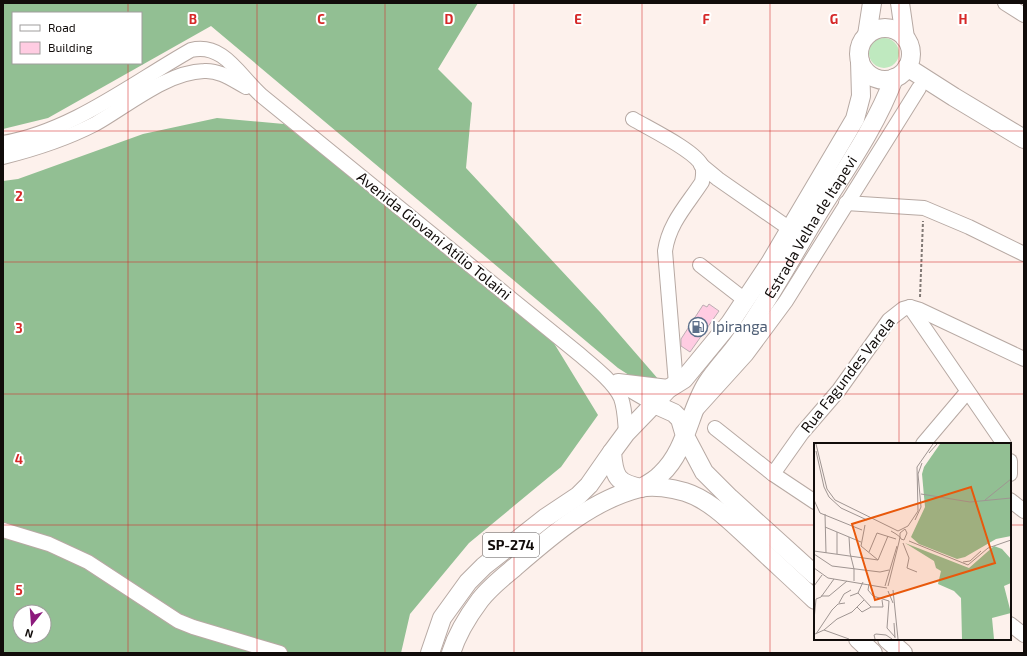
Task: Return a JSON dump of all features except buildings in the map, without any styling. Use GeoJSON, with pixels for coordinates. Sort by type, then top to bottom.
{"type":"FeatureCollection","features":[{"type":"Feature","properties":{"kind":"main road"},"geometry":{"type":"LineString","coordinates":[[868,6],[867,35],[860,47],[860,61],[867,72],[872,76],[886,80],[899,74],[911,52],[904,33],[900,3]]}},
{"type":"Feature","properties":{"kind":"main road"},"geometry":{"type":"LineString","coordinates":[[867,35],[879,29],[886,28],[904,33]]}},
{"type":"Feature","properties":{"kind":"main road","name":"Estrada Velha de Itapevi"},"geometry":{"type":"LineString","coordinates":[[430,653],[442,618],[468,582],[494,558],[545,518],[578,496],[590,485],[626,432],[657,404],[672,387],[684,379],[708,352],[745,300],[855,119],[860,96],[860,61]]}},
{"type":"Feature","properties":{"kind":"main road"},"geometry":{"type":"LineString","coordinates":[[899,74],[905,83],[954,97]]}},
{"type":"Feature","properties":{"kind":"main road"},"geometry":{"type":"LineString","coordinates":[[899,74],[954,97],[1024,139]]}},
{"type":"Feature","properties":{"kind":"main road","name":"Estrada Velha de Itapevi"},"geometry":{"type":"LineString","coordinates":[[451,653],[464,623],[481,599],[495,584],[528,555],[548,538],[594,507],[616,496],[641,488],[661,475],[669,465],[685,436],[700,395],[708,382],[738,343],[763,305],[862,144],[899,74]]}},
{"type":"Feature","properties":{"kind":"main road"},"geometry":{"type":"LineString","coordinates":[[611,380],[672,387]]}},
{"type":"Feature","properties":{"kind":"main road"},"geometry":{"type":"LineString","coordinates":[[657,404],[674,413],[680,419],[685,436],[704,472],[730,498],[814,574]]}},
{"type":"Feature","properties":{"kind":"main road"},"geometry":{"type":"LineString","coordinates":[[612,452],[613,464],[618,478],[625,485],[641,488],[666,488],[686,492],[705,502],[730,521],[814,599]]}},
{"type":"Feature","properties":{"kind":"main road"},"geometry":{"type":"LineString","coordinates":[[859,640],[873,653]]}},
{"type":"Feature","properties":{"kind":"main road"},"geometry":{"type":"LineString","coordinates":[[888,640],[903,653]]}},
{"type":"Feature","properties":{"kind":"street"},"geometry":{"type":"LineString","coordinates":[[1006,3],[1024,15]]}},
{"type":"Feature","properties":{"kind":"street","name":"Avenida Giovani Atílio Tolaini"},"geometry":{"type":"LineString","coordinates":[[3,143],[17,141],[48,130],[77,117],[191,50],[200,48],[211,49],[221,54],[250,86],[262,96],[611,380]]}},
{"type":"Feature","properties":{"kind":"street","name":"Avenida Giovani Atílio Tolaini"},"geometry":{"type":"LineString","coordinates":[[3,157],[52,143],[80,131],[168,80],[186,74],[212,71],[224,75],[262,96]]}},
{"type":"Feature","properties":{"kind":"street"},"geometry":{"type":"LineString","coordinates":[[692,417],[701,404],[719,387],[746,355],[786,301],[919,88]]}},
{"type":"Feature","properties":{"kind":"street"},"geometry":{"type":"LineString","coordinates":[[633,119],[688,151],[701,165],[718,179],[790,228]]}},
{"type":"Feature","properties":{"kind":"street"},"geometry":{"type":"LineString","coordinates":[[672,387],[665,251],[667,236],[674,222],[702,182],[703,175],[701,165]]}},
{"type":"Feature","properties":{"kind":"street"},"geometry":{"type":"LineString","coordinates":[[846,203],[924,208],[969,227],[1024,254]]}},
{"type":"Feature","properties":{"kind":"street"},"geometry":{"type":"LineString","coordinates":[[700,265],[745,300]]}},
{"type":"Feature","properties":{"kind":"street","name":"Rua Fagundes Varela"},"geometry":{"type":"LineString","coordinates":[[773,474],[802,433],[839,390],[889,320],[902,309],[915,309]]}},
{"type":"Feature","properties":{"kind":"street"},"geometry":{"type":"LineString","coordinates":[[915,309],[1024,359]]}},
{"type":"Feature","properties":{"kind":"street"},"geometry":{"type":"LineString","coordinates":[[915,309],[967,392],[1003,443]]}},
{"type":"Feature","properties":{"kind":"street"},"geometry":{"type":"LineString","coordinates":[[611,380],[657,404]]}},
{"type":"Feature","properties":{"kind":"street"},"geometry":{"type":"LineString","coordinates":[[611,380],[620,396],[624,409],[626,432]]}},
{"type":"Feature","properties":{"kind":"street"},"geometry":{"type":"LineString","coordinates":[[924,443],[967,392]]}},
{"type":"Feature","properties":{"kind":"street"},"geometry":{"type":"LineString","coordinates":[[715,428],[773,474],[814,501]]}},
{"type":"Feature","properties":{"kind":"street"},"geometry":{"type":"LineString","coordinates":[[1011,501],[1024,511]]}},
{"type":"Feature","properties":{"kind":"street"},"geometry":{"type":"LineString","coordinates":[[3,530],[49,544],[88,562],[178,621],[193,627],[280,653]]}},
{"type":"Feature","properties":{"kind":"street"},"geometry":{"type":"LineString","coordinates":[[1011,625],[1024,636]]}},
{"type":"Feature","properties":{"kind":"path"},"geometry":{"type":"LineString","coordinates":[[915,309],[924,208]]}},
{"type":"Feature","properties":{"kind":"green space"},"geometry":{"type":"Polygon","coordinates":[[[3,3],[478,3],[438,69],[472,103],[466,168],[600,312],[659,380],[632,377],[618,368],[211,26],[48,118],[3,129],[3,3]]]}},
{"type":"Feature","properties":{"kind":"green space"},"geometry":{"type":"Polygon","coordinates":[[[884,38],[895,42],[899,53],[895,64],[884,68],[873,64],[869,53],[873,42],[884,38]]]}},
{"type":"Feature","properties":{"kind":"green space"},"geometry":{"type":"Polygon","coordinates":[[[217,118],[284,124],[430,240],[552,340],[598,415],[561,467],[469,543],[410,614],[401,653],[3,653],[3,181],[18,179],[143,134],[217,118]]]}},
{"type":"Feature","properties":{"kind":"place","name":"Ipiranga"},"geometry":{"type":"Point","coordinates":[698,327]}}]}
